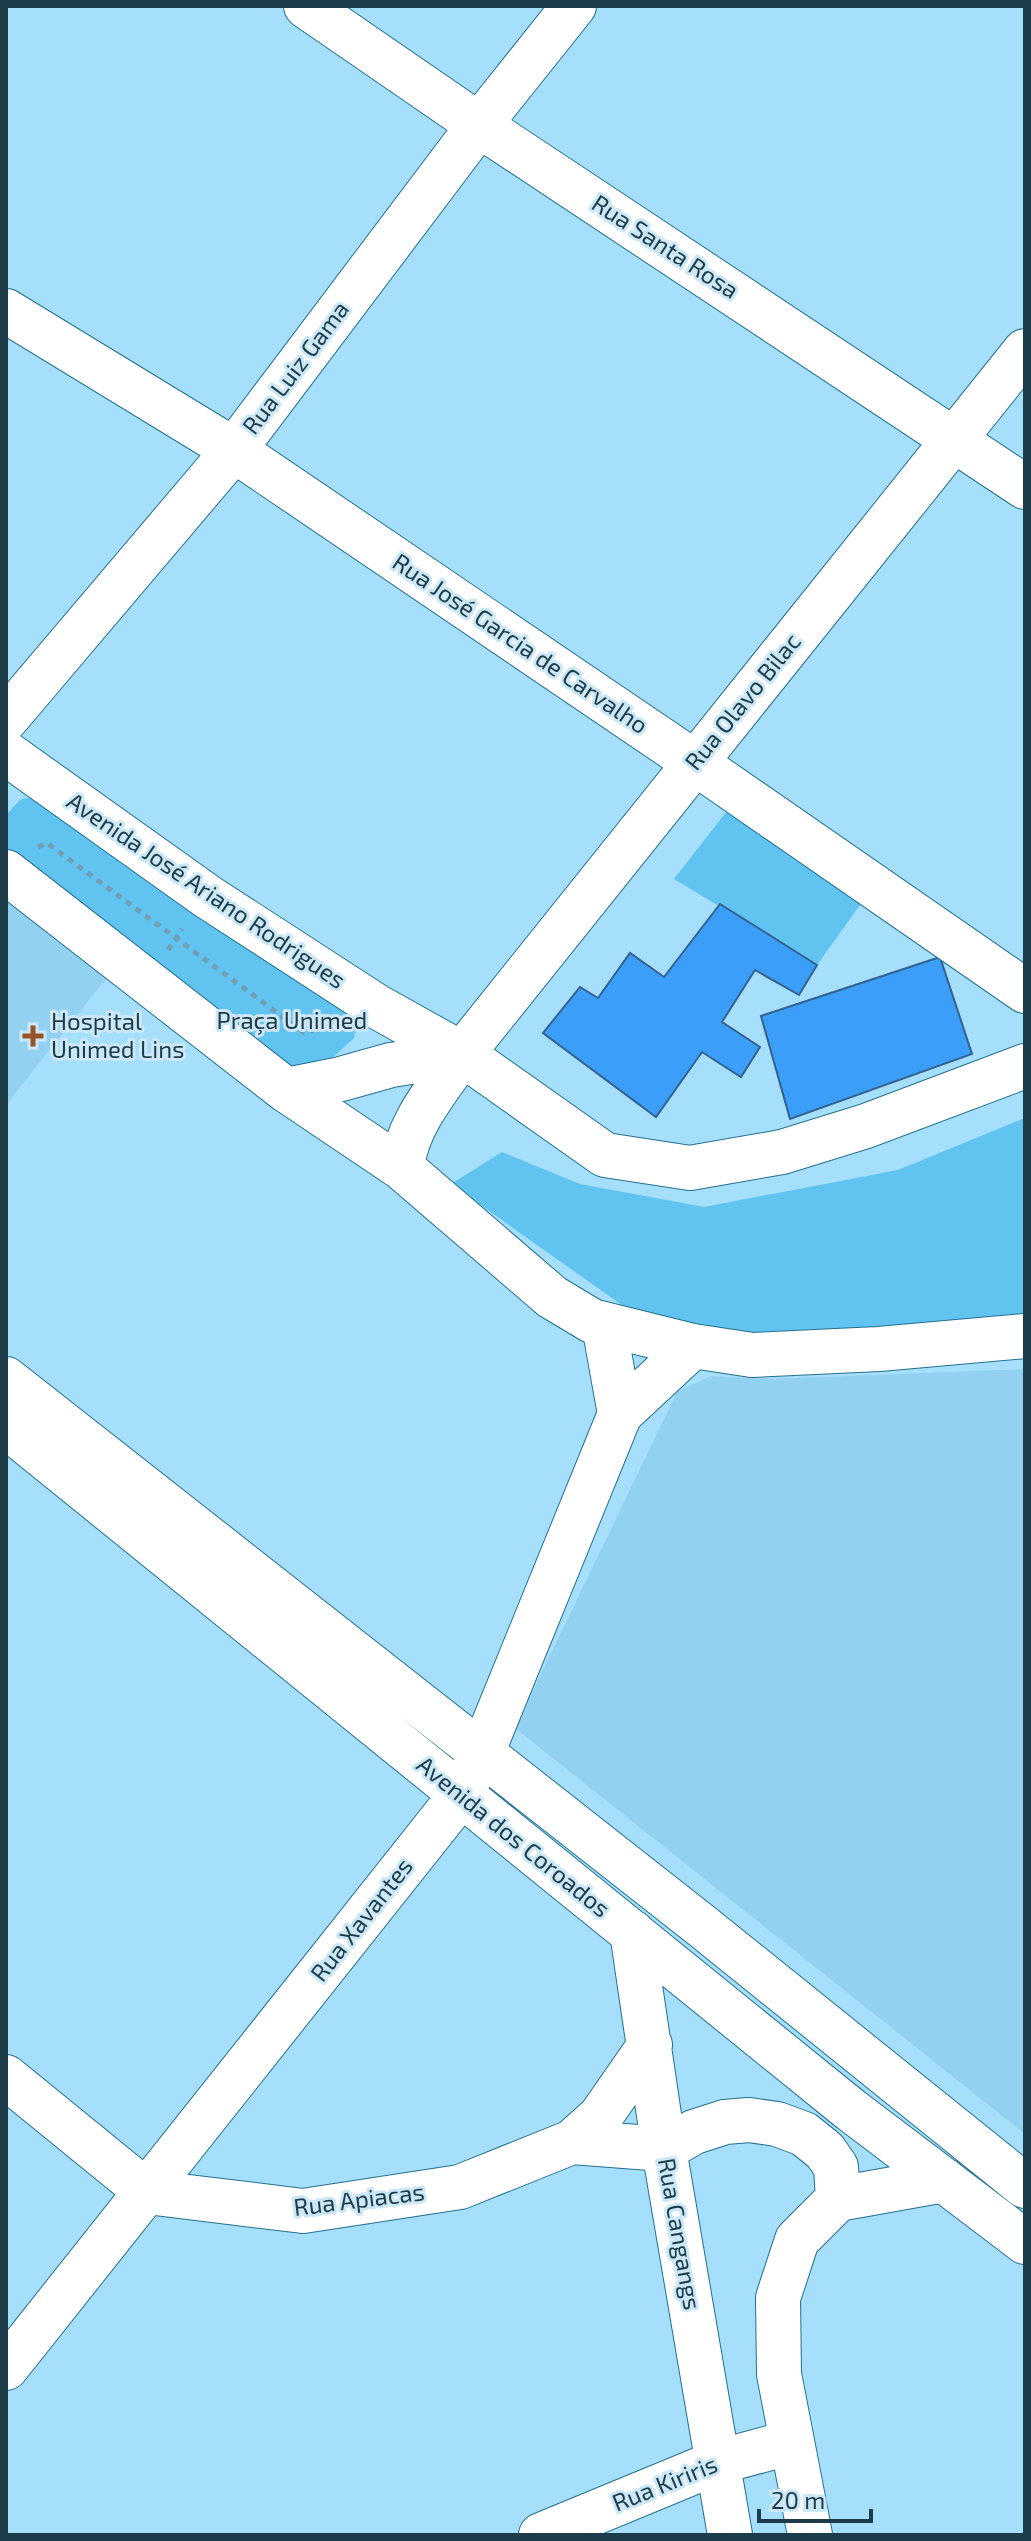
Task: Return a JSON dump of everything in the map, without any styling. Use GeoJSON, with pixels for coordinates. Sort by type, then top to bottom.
{"type":"FeatureCollection","features":[{"type":"Feature","properties":{"kind":"street","name":"Rua Santa Rosa"},"geometry":{"type":"LineString","coordinates":[[306,6],[479,125],[1025,487]]}},
{"type":"Feature","properties":{"kind":"street","name":"Rua Luiz Gama"},"geometry":{"type":"LineString","coordinates":[[6,719],[234,450],[479,125],[574,6]]}},
{"type":"Feature","properties":{"kind":"street","name":"Rua José Garcia de Carvalho"},"geometry":{"type":"LineString","coordinates":[[6,311],[234,450],[1025,991]]}},
{"type":"Feature","properties":{"kind":"street","name":"Rua Olavo Bilac"},"geometry":{"type":"LineString","coordinates":[[402,1168],[404,1147],[410,1132],[462,1054],[1025,351]]}},
{"type":"Feature","properties":{"kind":"street","name":"Avenida José Ariano Rodrigues"},"geometry":{"type":"LineString","coordinates":[[6,753],[208,897],[376,1006],[462,1054],[605,1155],[690,1168],[782,1152],[866,1126],[1025,1066]]}},
{"type":"Feature","properties":{"kind":"street"},"geometry":{"type":"LineString","coordinates":[[20,861],[286,1090],[402,1168],[552,1297],[592,1321],[693,1346],[752,1355],[1022,1347]]}},
{"type":"Feature","properties":{"kind":"street"},"geometry":{"type":"LineString","coordinates":[[341,1079],[376,1006]]}},
{"type":"Feature","properties":{"kind":"street"},"geometry":{"type":"LineString","coordinates":[[286,1090],[391,1065],[462,1054]]}},
{"type":"Feature","properties":{"kind":"street"},"geometry":{"type":"LineString","coordinates":[[604,1325],[620,1414]]}},
{"type":"Feature","properties":{"kind":"street","name":"Rua Xavantes"},"geometry":{"type":"LineString","coordinates":[[6,2368],[460,1796],[482,1753],[620,1414],[693,1346]]}},
{"type":"Feature","properties":{"kind":"street","name":"Avenida dos Coroados"},"geometry":{"type":"LineString","coordinates":[[6,1379],[1025,2186]]}},
{"type":"Feature","properties":{"kind":"street","name":"Avenida dos Coroados"},"geometry":{"type":"LineString","coordinates":[[6,1426],[851,2110],[1025,2242]]}},
{"type":"Feature","properties":{"kind":"street","name":"Rua Cangangs"},"geometry":{"type":"LineString","coordinates":[[632,1932],[664,2149],[730,2535]]}},
{"type":"Feature","properties":{"kind":"street","name":"Rua Apiacas"},"geometry":{"type":"LineString","coordinates":[[147,2192],[303,2211],[460,2187],[572,2142],[600,2117],[650,2045]]}},
{"type":"Feature","properties":{"kind":"street"},"geometry":{"type":"LineString","coordinates":[[6,2077],[147,2192]]}},
{"type":"Feature","properties":{"kind":"street"},"geometry":{"type":"LineString","coordinates":[[572,2142],[664,2149],[694,2132],[725,2122],[749,2120],[777,2124],[804,2134],[825,2151],[836,2167],[838,2199]]}},
{"type":"Feature","properties":{"kind":"street"},"geometry":{"type":"LineString","coordinates":[[810,2535],[779,2374],[778,2298],[797,2240],[838,2199],[944,2180]]}},
{"type":"Feature","properties":{"kind":"street","name":"Rua Kiriris"},"geometry":{"type":"LineString","coordinates":[[541,2535],[718,2462],[792,2442]]}},
{"type":"Feature","properties":{"kind":"path"},"geometry":{"type":"LineString","coordinates":[[20,861],[47,843],[306,1034],[327,1021]]}},
{"type":"Feature","properties":{"kind":"path"},"geometry":{"type":"LineString","coordinates":[[160,962],[199,905],[208,897]]}},
{"type":"Feature","properties":{"kind":"shaded area","name":"Hospital Unimed Lins"},"geometry":{"type":"Polygon","coordinates":[[[6,885],[115,967],[6,1105],[6,885]]]}},
{"type":"Feature","properties":{"kind":"shaded area"},"geometry":{"type":"Polygon","coordinates":[[[1025,1369],[1025,2134],[515,1728],[677,1392],[711,1376],[771,1379],[1025,1369]]]}},
{"type":"Feature","properties":{"kind":"green space","name":"Praça Unimed"},"geometry":{"type":"Polygon","coordinates":[[[40,796],[360,1016],[354,1038],[332,1058],[320,1075],[298,1077],[6,859],[6,815],[21,799],[40,796]]]}},
{"type":"Feature","properties":{"kind":"green space"},"geometry":{"type":"Polygon","coordinates":[[[727,811],[865,898],[817,965],[674,879],[727,811]]]}},
{"type":"Feature","properties":{"kind":"green space"},"geometry":{"type":"Polygon","coordinates":[[[1025,1118],[1025,1324],[730,1341],[643,1320],[451,1184],[502,1152],[580,1184],[704,1207],[898,1170],[1025,1118]]]}},
{"type":"Feature","properties":{"kind":"building"},"geometry":{"type":"Polygon","coordinates":[[[720,904],[817,965],[799,995],[755,970],[722,1022],[760,1047],[741,1077],[702,1052],[656,1117],[543,1033],[580,987],[598,998],[630,953],[664,977],[720,904]]]}},
{"type":"Feature","properties":{"kind":"building"},"geometry":{"type":"Polygon","coordinates":[[[940,957],[972,1054],[790,1119],[761,1016],[940,957]]]}},
{"type":"Feature","properties":{"kind":"place","name":"Hospital Unimed Lins"},"geometry":{"type":"Point","coordinates":[33,1036]}}]}
